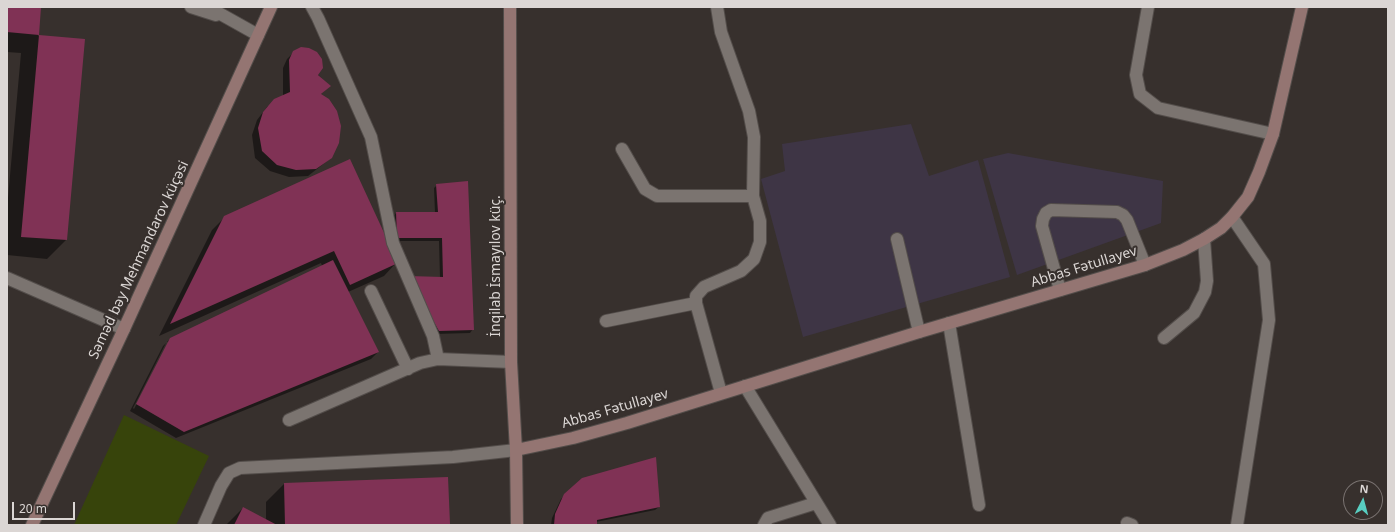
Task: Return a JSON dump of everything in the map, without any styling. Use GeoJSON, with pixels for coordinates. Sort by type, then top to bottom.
{"type":"FeatureCollection","features":[{"type":"Feature","properties":{"kind":"main road","name":"Səməd bəy Mehmandarov küçəsi"},"geometry":{"type":"LineString","coordinates":[[32,525],[124,329],[271,7]]}},
{"type":"Feature","properties":{"kind":"main road","name":"İnqilab İsmayılov küç."},"geometry":{"type":"LineString","coordinates":[[510,7],[511,362],[516,450],[517,525]]}},
{"type":"Feature","properties":{"kind":"main road","name":"Abbas Fətullayev"},"geometry":{"type":"LineString","coordinates":[[516,450],[573,438],[919,332],[1145,265],[1183,250],[1204,239],[1221,228],[1232,217],[1248,197],[1260,172],[1273,134],[1302,7]]}},
{"type":"Feature","properties":{"kind":"street"},"geometry":{"type":"LineString","coordinates":[[191,7],[227,19]]}},
{"type":"Feature","properties":{"kind":"street"},"geometry":{"type":"LineString","coordinates":[[208,7],[227,19],[258,34]]}},
{"type":"Feature","properties":{"kind":"street"},"geometry":{"type":"LineString","coordinates":[[312,7],[371,137],[393,243],[433,336],[438,359]]}},
{"type":"Feature","properties":{"kind":"street"},"geometry":{"type":"LineString","coordinates":[[716,7],[721,32],[749,111],[754,136],[753,196],[760,221],[760,242],[754,259],[741,271],[704,287],[696,296],[696,303],[721,393]]}},
{"type":"Feature","properties":{"kind":"street"},"geometry":{"type":"LineString","coordinates":[[1148,7],[1136,75],[1140,94],[1158,108],[1273,134]]}},
{"type":"Feature","properties":{"kind":"street"},"geometry":{"type":"LineString","coordinates":[[622,149],[646,190],[657,196],[753,196]]}},
{"type":"Feature","properties":{"kind":"street"},"geometry":{"type":"LineString","coordinates":[[1060,290],[1042,226],[1043,219],[1051,210],[1117,212],[1123,214],[1127,220],[1145,265]]}},
{"type":"Feature","properties":{"kind":"street"},"geometry":{"type":"LineString","coordinates":[[1232,217],[1264,264],[1269,320],[1237,525]]}},
{"type":"Feature","properties":{"kind":"street"},"geometry":{"type":"LineString","coordinates":[[897,239],[919,332]]}},
{"type":"Feature","properties":{"kind":"street"},"geometry":{"type":"LineString","coordinates":[[1164,338],[1194,313],[1205,292],[1207,281],[1204,239]]}},
{"type":"Feature","properties":{"kind":"street"},"geometry":{"type":"LineString","coordinates":[[7,278],[124,329]]}},
{"type":"Feature","properties":{"kind":"street"},"geometry":{"type":"LineString","coordinates":[[371,291],[408,369]]}},
{"type":"Feature","properties":{"kind":"street"},"geometry":{"type":"LineString","coordinates":[[606,321],[696,303]]}},
{"type":"Feature","properties":{"kind":"street"},"geometry":{"type":"LineString","coordinates":[[949,323],[979,505]]}},
{"type":"Feature","properties":{"kind":"street"},"geometry":{"type":"LineString","coordinates":[[289,420],[420,363],[438,359],[511,362]]}},
{"type":"Feature","properties":{"kind":"street"},"geometry":{"type":"LineString","coordinates":[[745,386],[830,525]]}},
{"type":"Feature","properties":{"kind":"street"},"geometry":{"type":"LineString","coordinates":[[204,525],[221,486],[230,473],[240,468],[453,457],[516,450]]}},
{"type":"Feature","properties":{"kind":"street"},"geometry":{"type":"LineString","coordinates":[[764,525],[768,518],[816,503]]}},
{"type":"Feature","properties":{"kind":"shaded area"},"geometry":{"type":"Polygon","coordinates":[[[911,124],[929,176],[978,160],[1010,277],[803,337],[761,179],[785,171],[782,144],[911,124]]]}},
{"type":"Feature","properties":{"kind":"shaded area"},"geometry":{"type":"Polygon","coordinates":[[[1008,153],[1163,181],[1161,223],[1017,275],[983,159],[1008,153]]]}},
{"type":"Feature","properties":{"kind":"green space"},"geometry":{"type":"Polygon","coordinates":[[[124,415],[209,456],[176,525],[74,525],[124,415]]]}},
{"type":"Feature","properties":{"kind":"building"},"geometry":{"type":"Polygon","coordinates":[[[7,7],[41,7],[39,35],[7,32],[7,7]]]}},
{"type":"Feature","properties":{"kind":"building"},"geometry":{"type":"Polygon","coordinates":[[[39,35],[85,39],[67,240],[21,237],[39,35]]]}},
{"type":"Feature","properties":{"kind":"building"},"geometry":{"type":"Polygon","coordinates":[[[301,47],[309,48],[317,52],[322,59],[323,68],[318,75],[331,86],[321,94],[329,99],[337,111],[341,126],[339,143],[332,158],[316,169],[296,170],[277,165],[262,151],[258,128],[263,112],[274,99],[290,92],[289,60],[293,51],[301,47]]]}},
{"type":"Feature","properties":{"kind":"building"},"geometry":{"type":"Polygon","coordinates":[[[350,159],[398,263],[350,285],[334,251],[170,324],[224,216],[350,159]]]}},
{"type":"Feature","properties":{"kind":"building"},"geometry":{"type":"Polygon","coordinates":[[[468,181],[474,330],[439,331],[408,276],[443,277],[442,238],[397,238],[396,212],[438,212],[436,184],[468,181]]]}},
{"type":"Feature","properties":{"kind":"building"},"geometry":{"type":"Polygon","coordinates":[[[333,260],[379,352],[184,432],[136,404],[170,338],[333,260]]]}},
{"type":"Feature","properties":{"kind":"building"},"geometry":{"type":"Polygon","coordinates":[[[656,457],[660,507],[597,520],[597,525],[554,525],[555,514],[564,494],[582,478],[656,457]]]}},
{"type":"Feature","properties":{"kind":"building"},"geometry":{"type":"Polygon","coordinates":[[[448,477],[450,524],[285,525],[284,483],[448,477]]]}},
{"type":"Feature","properties":{"kind":"building"},"geometry":{"type":"Polygon","coordinates":[[[243,507],[277,525],[234,525],[243,507]]]}}]}
